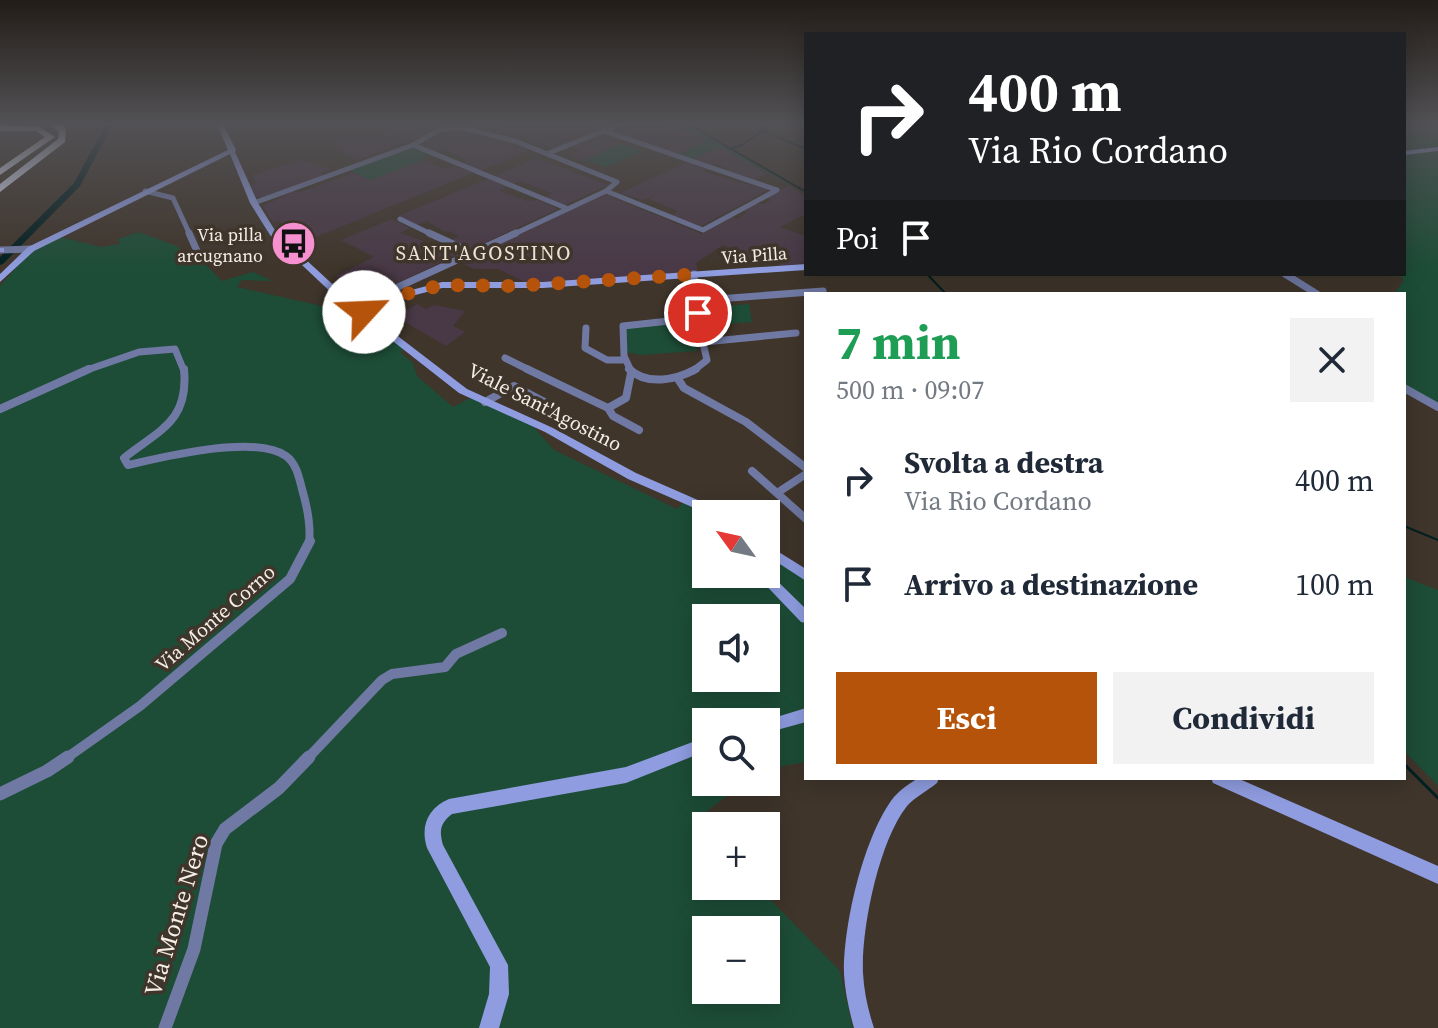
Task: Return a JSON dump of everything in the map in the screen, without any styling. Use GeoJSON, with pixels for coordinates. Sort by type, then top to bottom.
{"type":"FeatureCollection","features":[{"type":"Feature","properties":{"kind":"highway"},"geometry":{"type":"LineString","coordinates":[[0,189],[22,172]]}},
{"type":"Feature","properties":{"kind":"street"},"geometry":{"type":"LineString","coordinates":[[0,279],[27,249],[186,172]]}},
{"type":"Feature","properties":{"kind":"street"},"geometry":{"type":"LineString","coordinates":[[242,172],[254,203],[273,233],[299,261],[339,295],[366,303]]}},
{"type":"Feature","properties":{"kind":"street"},"geometry":{"type":"LineString","coordinates":[[254,203],[339,172]]}},
{"type":"Feature","properties":{"kind":"street"},"geometry":{"type":"LineString","coordinates":[[479,172],[566,208]]}},
{"type":"Feature","properties":{"kind":"street"},"geometry":{"type":"LineString","coordinates":[[400,292],[460,257],[606,191],[617,182],[597,172]]}},
{"type":"Feature","properties":{"kind":"street"},"geometry":{"type":"LineString","coordinates":[[606,191],[703,230],[777,190],[724,172]]}},
{"type":"Feature","properties":{"kind":"street"},"geometry":{"type":"LineString","coordinates":[[145,191],[173,198],[197,251]]}},
{"type":"Feature","properties":{"kind":"street"},"geometry":{"type":"LineString","coordinates":[[400,219],[464,249],[460,257]]}},
{"type":"Feature","properties":{"kind":"street"},"geometry":{"type":"LineString","coordinates":[[1,250],[27,249]]}},
{"type":"Feature","properties":{"kind":"street","name":"Via Pilla"},"geometry":{"type":"LineString","coordinates":[[366,303],[400,292],[453,284],[515,286],[691,278],[804,267]]}},
{"type":"Feature","properties":{"kind":"street"},"geometry":{"type":"LineString","coordinates":[[1288,276],[1314,292]]}},
{"type":"Feature","properties":{"kind":"street"},"geometry":{"type":"LineString","coordinates":[[631,373],[640,377],[678,379],[703,367],[707,360],[691,278]]}},
{"type":"Feature","properties":{"kind":"street"},"geometry":{"type":"LineString","coordinates":[[810,292],[823,291]]}},
{"type":"Feature","properties":{"kind":"street"},"geometry":{"type":"LineString","coordinates":[[694,301],[804,292]]}},
{"type":"Feature","properties":{"kind":"street","name":"Viale Sant'Agostino"},"geometry":{"type":"LineString","coordinates":[[366,303],[365,315],[463,391],[549,430],[632,476],[692,501]]}},
{"type":"Feature","properties":{"kind":"street"},"geometry":{"type":"LineString","coordinates":[[505,358],[596,405],[608,408],[626,398],[631,373],[625,360],[623,326],[697,318]]}},
{"type":"Feature","properties":{"kind":"street"},"geometry":{"type":"LineString","coordinates":[[586,328],[585,348],[607,360],[625,360]]}},
{"type":"Feature","properties":{"kind":"street"},"geometry":{"type":"LineString","coordinates":[[704,342],[796,333]]}},
{"type":"Feature","properties":{"kind":"street","name":"Via Monte Corno"},"geometry":{"type":"LineString","coordinates":[[0,409],[152,348],[175,349],[185,364],[184,401],[169,428],[133,451],[124,458],[125,462],[141,465],[194,450],[254,447],[285,455],[296,468],[307,505],[310,541],[290,579],[140,706],[47,771],[0,794]]}},
{"type":"Feature","properties":{"kind":"street"},"geometry":{"type":"LineString","coordinates":[[678,379],[684,388],[746,422],[804,466]]}},
{"type":"Feature","properties":{"kind":"street"},"geometry":{"type":"LineString","coordinates":[[485,402],[514,386],[550,405]]}},
{"type":"Feature","properties":{"kind":"street"},"geometry":{"type":"LineString","coordinates":[[1406,389],[1438,407]]}},
{"type":"Feature","properties":{"kind":"street"},"geometry":{"type":"LineString","coordinates":[[608,408],[613,416],[639,430]]}},
{"type":"Feature","properties":{"kind":"street"},"geometry":{"type":"LineString","coordinates":[[752,471],[804,517]]}},
{"type":"Feature","properties":{"kind":"street"},"geometry":{"type":"LineString","coordinates":[[777,493],[804,475]]}},
{"type":"Feature","properties":{"kind":"street"},"geometry":{"type":"LineString","coordinates":[[780,558],[804,575]]}},
{"type":"Feature","properties":{"kind":"street"},"geometry":{"type":"LineString","coordinates":[[777,588],[804,616]]}},
{"type":"Feature","properties":{"kind":"street","name":"Via Monte Nero"},"geometry":{"type":"LineString","coordinates":[[165,1028],[194,949],[216,844],[225,829],[279,788],[386,677],[445,667],[456,654],[502,633]]}},
{"type":"Feature","properties":{"kind":"street"},"geometry":{"type":"LineString","coordinates":[[780,722],[804,716]]}},
{"type":"Feature","properties":{"kind":"street"},"geometry":{"type":"LineString","coordinates":[[489,1028],[499,994],[499,965],[435,848],[430,835],[434,820],[449,807],[626,775],[692,749]]}},
{"type":"Feature","properties":{"kind":"street"},"geometry":{"type":"LineString","coordinates":[[864,1028],[853,992],[854,932],[878,840],[905,796],[928,780]]}},
{"type":"Feature","properties":{"kind":"street"},"geometry":{"type":"LineString","coordinates":[[1224,780],[1438,875]]}},
{"type":"Feature","properties":{"kind":"shaded area"},"geometry":{"type":"Polygon","coordinates":[[[262,172],[322,172],[322,176],[264,197],[256,197],[251,185],[256,183],[252,175],[262,172]]]}},
{"type":"Feature","properties":{"kind":"shaded area"},"geometry":{"type":"Polygon","coordinates":[[[391,172],[473,173],[311,239],[278,221],[273,223],[263,206],[293,191],[298,193],[354,173],[370,180],[391,172]]]}},
{"type":"Feature","properties":{"kind":"shaded area"},"geometry":{"type":"Polygon","coordinates":[[[505,172],[574,172],[608,185],[563,206],[543,198],[552,193],[520,181],[512,184],[493,177],[505,172]]]}},
{"type":"Feature","properties":{"kind":"shaded area"},"geometry":{"type":"Polygon","coordinates":[[[666,172],[705,172],[768,190],[701,226],[672,215],[678,211],[649,199],[659,193],[643,200],[620,193],[666,172]]]}},
{"type":"Feature","properties":{"kind":"shaded area"},"geometry":{"type":"Polygon","coordinates":[[[727,172],[766,174],[753,181],[727,172]]]}},
{"type":"Feature","properties":{"kind":"shaded area"},"geometry":{"type":"Polygon","coordinates":[[[488,179],[506,187],[499,191],[527,201],[538,200],[558,209],[469,250],[449,241],[459,236],[427,221],[417,225],[398,216],[488,179]]]}},
{"type":"Feature","properties":{"kind":"shaded area"},"geometry":{"type":"Polygon","coordinates":[[[789,185],[804,196],[804,215],[780,227],[804,235],[804,263],[780,266],[779,262],[757,263],[723,245],[696,263],[698,271],[529,284],[498,269],[474,269],[458,261],[604,194],[702,234],[732,217],[738,219],[747,212],[742,210],[755,203],[764,204],[771,200],[766,198],[789,185]]]}},
{"type":"Feature","properties":{"kind":"shaded area"},"geometry":{"type":"Polygon","coordinates":[[[392,219],[410,228],[400,233],[424,241],[420,243],[431,249],[442,244],[460,253],[364,299],[350,293],[357,288],[336,276],[374,257],[341,240],[392,219]]]}},
{"type":"Feature","properties":{"kind":"shaded area"},"geometry":{"type":"Polygon","coordinates":[[[417,304],[426,309],[434,305],[465,311],[453,326],[465,332],[446,346],[396,317],[417,304]]]}},
{"type":"Feature","properties":{"kind":"green space"},"geometry":{"type":"Polygon","coordinates":[[[353,172],[391,172],[370,180],[353,172]]]}},
{"type":"Feature","properties":{"kind":"green space"},"geometry":{"type":"Polygon","coordinates":[[[1406,172],[1438,172],[1438,407],[1406,389],[1406,292],[1395,292],[1404,280],[1400,276],[1406,276],[1406,172]]]}},
{"type":"Feature","properties":{"kind":"green space"},"geometry":{"type":"Polygon","coordinates":[[[139,232],[177,246],[188,259],[205,264],[222,281],[253,272],[273,281],[242,280],[237,287],[335,309],[352,321],[364,317],[407,348],[400,352],[413,363],[417,376],[453,407],[474,396],[533,426],[554,450],[677,509],[685,501],[692,504],[692,588],[780,588],[780,562],[804,579],[804,762],[780,767],[780,708],[692,708],[692,796],[726,796],[706,812],[692,812],[692,900],[771,900],[840,971],[853,1028],[0,1028],[0,286],[27,255],[56,236],[101,247],[120,244],[118,239],[139,232]]]}},
{"type":"Feature","properties":{"kind":"green space"},"geometry":{"type":"Polygon","coordinates":[[[749,304],[752,322],[704,325],[701,308],[749,304]]]}},
{"type":"Feature","properties":{"kind":"green space"},"geometry":{"type":"Polygon","coordinates":[[[693,322],[697,351],[640,355],[626,352],[625,327],[693,322]]]}},
{"type":"Feature","properties":{"kind":"green space"},"geometry":{"type":"Polygon","coordinates":[[[1406,578],[1438,590],[1438,786],[1406,753],[1406,578]]]}},
{"type":"Feature","properties":{"kind":"waterway"},"geometry":{"type":"LineString","coordinates":[[0,262],[77,184],[84,172]]}},
{"type":"Feature","properties":{"kind":"waterway"},"geometry":{"type":"LineString","coordinates":[[771,172],[804,191]]}},
{"type":"Feature","properties":{"kind":"waterway"},"geometry":{"type":"LineString","coordinates":[[929,276],[944,292]]}},
{"type":"Feature","properties":{"kind":"waterway"},"geometry":{"type":"LineString","coordinates":[[1406,527],[1438,540]]}},
{"type":"Feature","properties":{"kind":"waterway"},"geometry":{"type":"LineString","coordinates":[[1406,766],[1438,798]]}},
{"type":"Feature","properties":{"kind":"place","name":"Via pilla arcugnano"},"geometry":{"type":"Point","coordinates":[294,244]}},
{"type":"Feature","properties":{"kind":"district","name":"SANT'AGOSTINO"},"geometry":{"type":"Point","coordinates":[484,253]}},
{"type":"Feature","properties":{"kind":"route"},"geometry":{"type":"LineString","coordinates":[[364,312],[370,303],[442,285],[543,285],[686,275],[691,301],[697,301],[698,313]]}}]}
